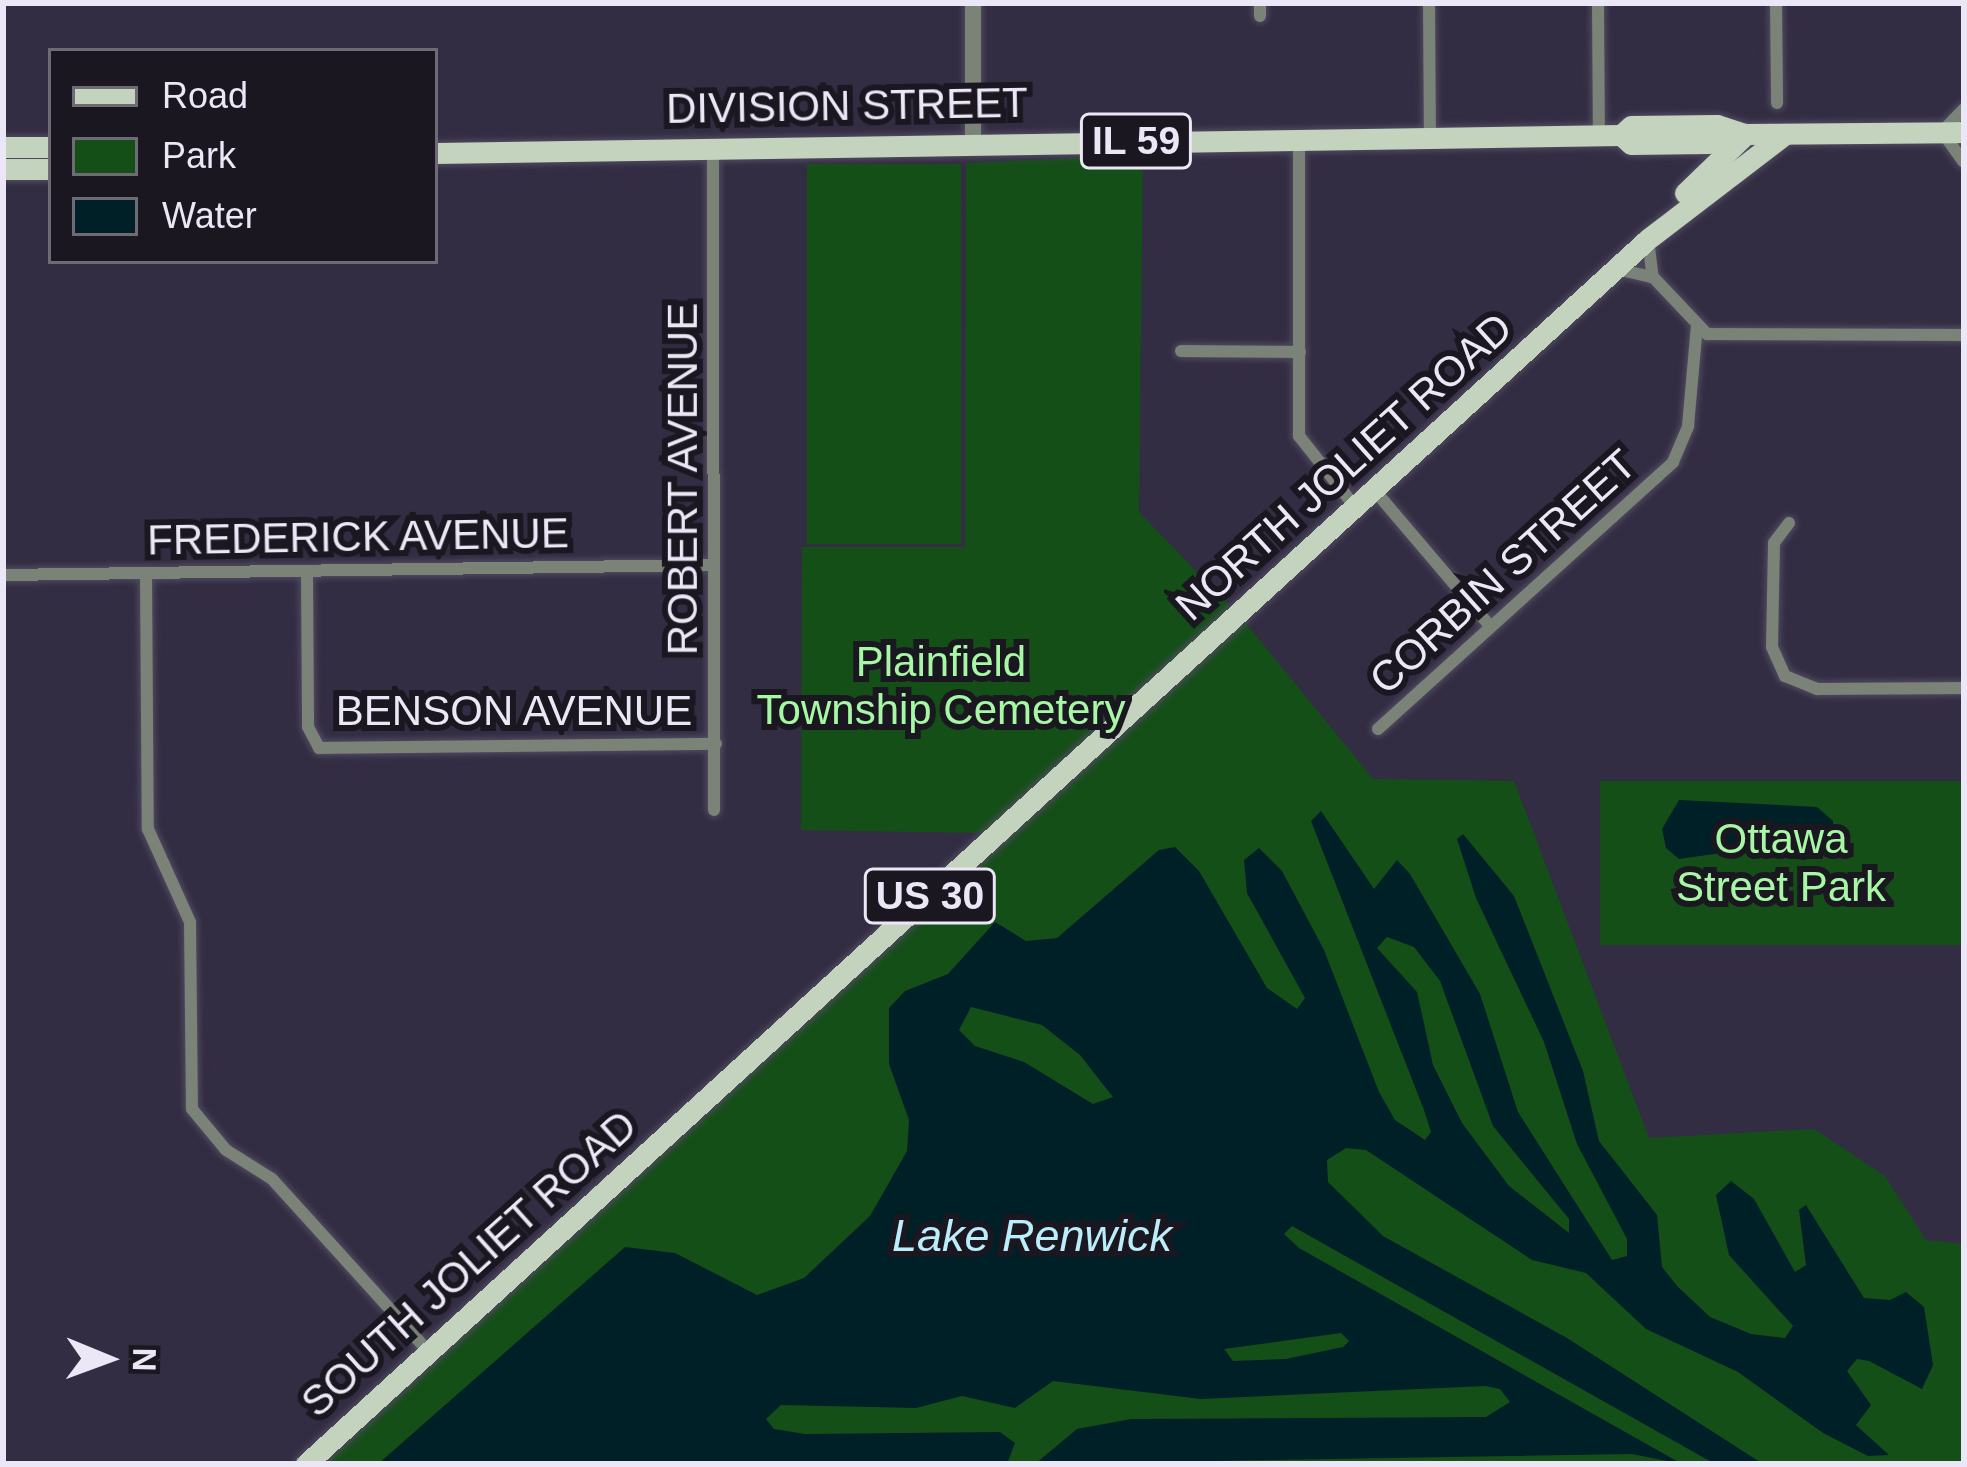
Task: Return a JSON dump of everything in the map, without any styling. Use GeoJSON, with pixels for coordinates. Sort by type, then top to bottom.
{"type":"FeatureCollection","features":[{"type":"Feature","properties":{"kind":"main road","name":"DIVISION STREET"},"geometry":{"type":"LineString","coordinates":[[1610,135],[1631,126],[1717,125],[1745,134]]}},
{"type":"Feature","properties":{"kind":"main road"},"geometry":{"type":"LineString","coordinates":[[1745,134],[1953,132]]}},
{"type":"Feature","properties":{"kind":"main road","name":"DIVISION STREET"},"geometry":{"type":"LineString","coordinates":[[438,152],[1610,135],[1631,143],[1672,143],[1745,134]]}},
{"type":"Feature","properties":{"kind":"main road","name":"NORTH JOLIET ROAD"},"geometry":{"type":"LineString","coordinates":[[683,1121],[1617,269],[1745,134]]}},
{"type":"Feature","properties":{"kind":"main road","name":"NORTH JOLIET ROAD"},"geometry":{"type":"LineString","coordinates":[[1684,201],[1784,135]]}},
{"type":"Feature","properties":{"kind":"main road"},"geometry":{"type":"LineString","coordinates":[[1672,143],[1688,157],[1684,201]]}},
{"type":"Feature","properties":{"kind":"main road"},"geometry":{"type":"LineString","coordinates":[[3,147],[48,147]]}},
{"type":"Feature","properties":{"kind":"main road"},"geometry":{"type":"LineString","coordinates":[[3,169],[48,169]]}},
{"type":"Feature","properties":{"kind":"main road","name":"SOUTH JOLIET ROAD"},"geometry":{"type":"LineString","coordinates":[[306,1464],[683,1121]]}},
{"type":"Feature","properties":{"kind":"street"},"geometry":{"type":"LineString","coordinates":[[973,3],[973,142]]}},
{"type":"Feature","properties":{"kind":"street"},"geometry":{"type":"LineString","coordinates":[[1429,3],[1430,138]]}},
{"type":"Feature","properties":{"kind":"street"},"geometry":{"type":"LineString","coordinates":[[1598,3],[1610,135]]}},
{"type":"Feature","properties":{"kind":"street"},"geometry":{"type":"LineString","coordinates":[[1776,3],[1777,103]]}},
{"type":"Feature","properties":{"kind":"street"},"geometry":{"type":"LineString","coordinates":[[1964,110],[1953,132],[1964,162]]}},
{"type":"Feature","properties":{"kind":"street"},"geometry":{"type":"LineString","coordinates":[[1299,140],[1299,436],[1358,509]]}},
{"type":"Feature","properties":{"kind":"street","name":"ROBERT AVENUE"},"geometry":{"type":"LineString","coordinates":[[713,147],[714,810]]}},
{"type":"Feature","properties":{"kind":"street"},"geometry":{"type":"LineString","coordinates":[[1648,239],[1653,277],[1696,325],[1714,335],[1964,335]]}},
{"type":"Feature","properties":{"kind":"street"},"geometry":{"type":"LineString","coordinates":[[1617,269],[1653,277]]}},
{"type":"Feature","properties":{"kind":"street","name":"CORBIN STREET"},"geometry":{"type":"LineString","coordinates":[[1378,729],[1673,462],[1688,427],[1696,325]]}},
{"type":"Feature","properties":{"kind":"street"},"geometry":{"type":"LineString","coordinates":[[1181,351],[1300,352]]}},
{"type":"Feature","properties":{"kind":"street"},"geometry":{"type":"LineString","coordinates":[[1376,492],[1490,626]]}},
{"type":"Feature","properties":{"kind":"street"},"geometry":{"type":"LineString","coordinates":[[1789,523],[1774,544],[1772,647],[1784,676],[1816,688],[1964,688]]}},
{"type":"Feature","properties":{"kind":"street","name":"FREDERICK AVENUE"},"geometry":{"type":"LineString","coordinates":[[3,575],[714,565]]}},
{"type":"Feature","properties":{"kind":"street","name":"BENSON AVENUE"},"geometry":{"type":"LineString","coordinates":[[307,572],[313,743],[329,750],[716,744]]}},
{"type":"Feature","properties":{"kind":"street"},"geometry":{"type":"LineString","coordinates":[[146,574],[148,829],[190,922],[192,1109],[226,1150],[272,1179],[430,1352]]}},
{"type":"Feature","properties":{"kind":"green space","name":"Plainfield Township Cemetery"},"geometry":{"type":"Polygon","coordinates":[[[1143,155],[1139,512],[1232,608],[983,833],[801,830],[802,547],[965,547],[966,163],[1143,155]]]}},
{"type":"Feature","properties":{"kind":"green space"},"geometry":{"type":"Polygon","coordinates":[[[807,164],[961,164],[961,544],[807,544],[807,164]]]}},
{"type":"Feature","properties":{"kind":"green space"},"geometry":{"type":"Polygon","coordinates":[[[1245,622],[1373,779],[1514,781],[1649,1138],[1814,1129],[1885,1176],[1926,1240],[1964,1244],[1964,1464],[324,1464],[1245,622]]]}},
{"type":"Feature","properties":{"kind":"green space","name":"Ottawa Street Park"},"geometry":{"type":"Polygon","coordinates":[[[1600,781],[1964,781],[1964,945],[1600,945],[1600,781]]]}},
{"type":"Feature","properties":{"kind":"water"},"geometry":{"type":"Polygon","coordinates":[[[1679,800],[1817,807],[1833,821],[1833,851],[1804,860],[1735,851],[1679,859],[1666,848],[1662,829],[1679,800]]]}},
{"type":"Feature","properties":{"kind":"water","name":"Lake Renwick"},"geometry":{"type":"Polygon","coordinates":[[[1321,811],[1374,889],[1397,860],[1410,874],[1480,994],[1518,1112],[1612,1260],[1627,1256],[1627,1239],[1577,1144],[1544,1042],[1476,898],[1457,839],[1463,834],[1514,896],[1583,1071],[1599,1141],[1657,1215],[1662,1267],[1678,1287],[1710,1317],[1751,1334],[1785,1338],[1793,1326],[1729,1255],[1716,1195],[1731,1181],[1754,1199],[1795,1272],[1806,1265],[1799,1210],[1806,1205],[1864,1298],[1890,1300],[1906,1292],[1924,1307],[1933,1365],[1922,1389],[1869,1361],[1857,1359],[1847,1371],[1871,1405],[1856,1425],[1889,1455],[1868,1456],[1823,1433],[1738,1372],[1646,1329],[1586,1273],[1532,1260],[1366,1150],[1346,1148],[1327,1160],[1328,1182],[1383,1236],[1567,1338],[1763,1464],[1715,1464],[1292,1226],[1284,1234],[1299,1248],[1682,1464],[1632,1454],[1035,1464],[1077,1429],[1131,1419],[1486,1417],[1510,1402],[1500,1389],[1485,1386],[1201,1399],[1053,1381],[1015,1408],[962,1396],[916,1408],[781,1405],[766,1419],[774,1429],[805,1434],[1000,1432],[1015,1443],[1007,1464],[378,1464],[625,1247],[675,1253],[757,1295],[804,1278],[870,1216],[907,1151],[909,1120],[889,1064],[889,1008],[905,991],[948,974],[995,922],[1026,941],[1057,938],[1159,850],[1175,847],[1199,871],[1267,988],[1297,1009],[1305,998],[1247,893],[1244,860],[1259,848],[1282,871],[1324,950],[1379,1092],[1395,1120],[1425,1140],[1431,1132],[1424,1110],[1311,821],[1321,811]],[[1387,937],[1377,948],[1417,992],[1433,1065],[1462,1123],[1509,1186],[1569,1233],[1569,1219],[1493,1126],[1440,981],[1414,947],[1387,937]],[[971,1007],[959,1030],[975,1046],[1024,1062],[1093,1104],[1113,1097],[1080,1055],[1042,1025],[971,1007]],[[1341,1333],[1224,1349],[1233,1361],[1286,1359],[1343,1347],[1349,1341],[1341,1333]]]}}]}
